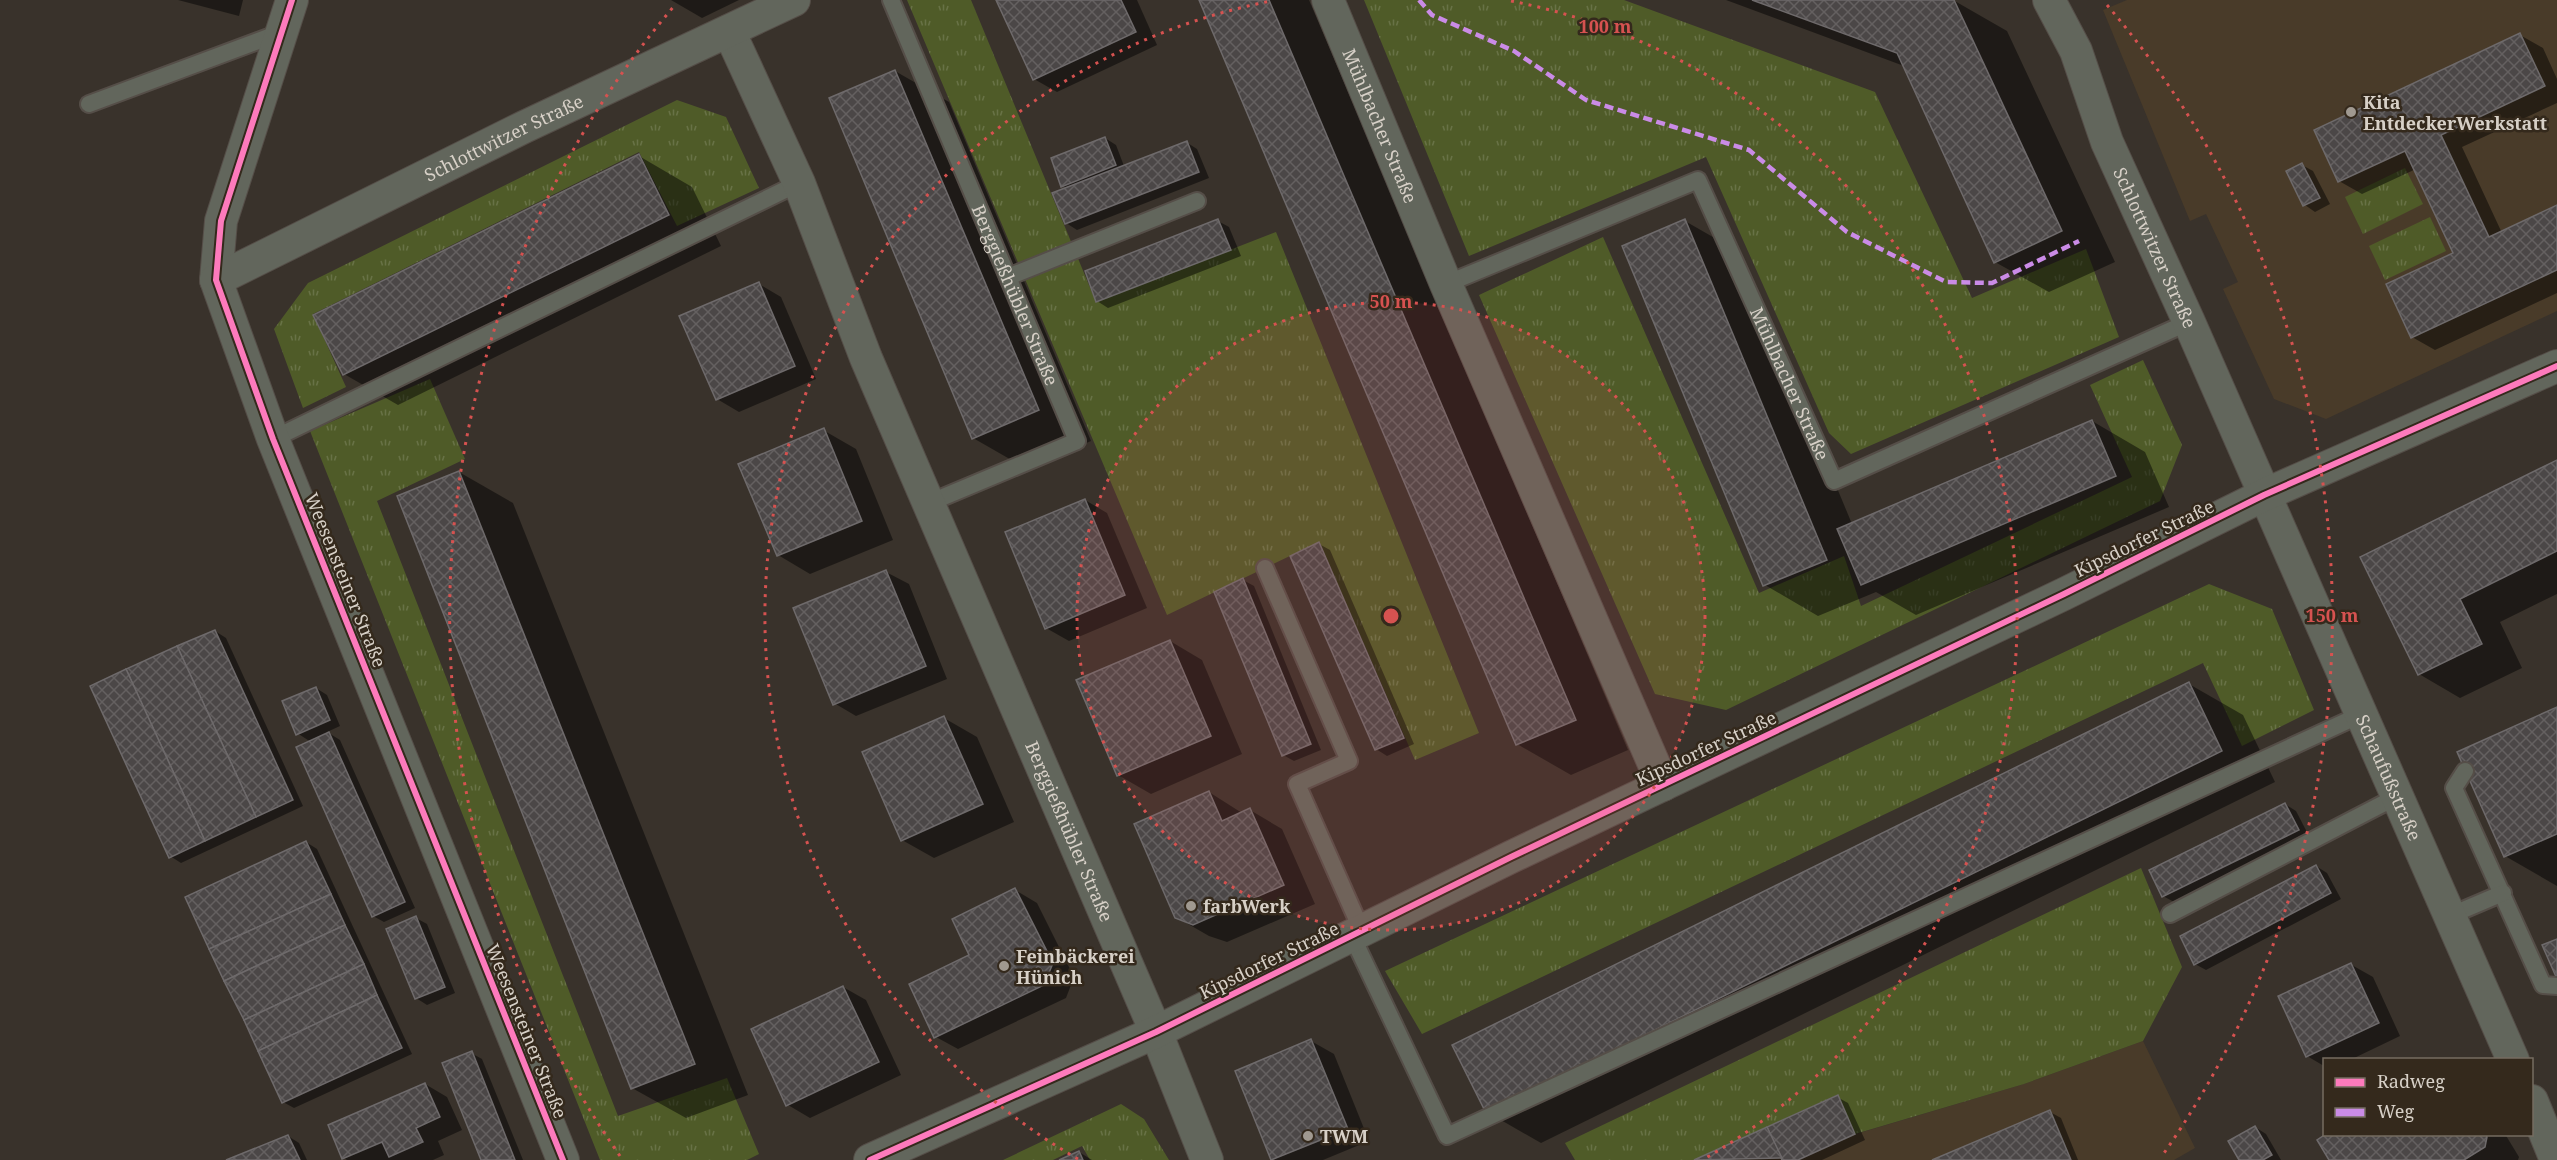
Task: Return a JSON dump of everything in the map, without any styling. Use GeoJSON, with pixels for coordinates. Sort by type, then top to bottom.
{"type":"FeatureCollection","features":[{"type":"Feature","properties":{"kind":"street","name":"Weesensteiner Straße"},"geometry":{"type":"LineString","coordinates":[[292,0],[221,221],[216,280],[273,439],[563,1160]]}},
{"type":"Feature","properties":{"kind":"street","name":"Schlottwitzer Straße"},"geometry":{"type":"LineString","coordinates":[[216,280],[524,127],[794,0]]}},
{"type":"Feature","properties":{"kind":"street","name":"Mühlbacher Straße"},"geometry":{"type":"LineString","coordinates":[[1328,0],[1446,284],[1663,785]]}},
{"type":"Feature","properties":{"kind":"street","name":"Schlottwitzer Straße"},"geometry":{"type":"LineString","coordinates":[[2050,0],[2076,51],[2107,142],[2264,495]]}},
{"type":"Feature","properties":{"kind":"street","name":"Berggießhübler Straße"},"geometry":{"type":"LineString","coordinates":[[729,31],[799,183],[866,358],[1156,1032],[1207,1160]]}},
{"type":"Feature","properties":{"kind":"street","name":"Kipsdorfer Straße"},"geometry":{"type":"LineString","coordinates":[[870,1160],[1156,1032],[1663,785],[2064,594],[2264,495],[2557,366]]}},
{"type":"Feature","properties":{"kind":"street","name":"Schaufußstraße"},"geometry":{"type":"LineString","coordinates":[[2264,495],[2513,1058]]}},
{"type":"Feature","properties":{"kind":"street"},"geometry":{"type":"LineString","coordinates":[[2533,1103],[2556,1160]]}},
{"type":"Feature","properties":{"kind":"lane","name":"Berggießhübler Straße"},"geometry":{"type":"LineString","coordinates":[[891,0],[1077,441],[929,503]]}},
{"type":"Feature","properties":{"kind":"lane"},"geometry":{"type":"LineString","coordinates":[[88,104],[282,32]]}},
{"type":"Feature","properties":{"kind":"lane","name":"Mühlbacher Straße"},"geometry":{"type":"LineString","coordinates":[[1446,284],[1698,180],[1834,482],[2189,322]]}},
{"type":"Feature","properties":{"kind":"lane"},"geometry":{"type":"LineString","coordinates":[[273,439],[799,183]]}},
{"type":"Feature","properties":{"kind":"lane"},"geometry":{"type":"LineString","coordinates":[[1008,277],[1197,201]]}},
{"type":"Feature","properties":{"kind":"lane"},"geometry":{"type":"LineString","coordinates":[[1265,568],[1348,761],[1297,784],[1357,933]]}},
{"type":"Feature","properties":{"kind":"lane","name":"Kipsdorfer Straße"},"geometry":{"type":"LineString","coordinates":[[1357,933],[1448,1136],[2360,715]]}},
{"type":"Feature","properties":{"kind":"lane"},"geometry":{"type":"LineString","coordinates":[[2465,771],[2454,788],[2543,985],[2557,986]]}},
{"type":"Feature","properties":{"kind":"lane"},"geometry":{"type":"LineString","coordinates":[[2170,914],[2396,797]]}},
{"type":"Feature","properties":{"kind":"lane"},"geometry":{"type":"LineString","coordinates":[[2449,916],[2503,893]]}},
{"type":"Feature","properties":{"kind":"shaded area","name":"Kita EntdeckerWerkstatt"},"geometry":{"type":"Polygon","coordinates":[[[2127,0],[2557,0],[2557,311],[2326,419],[2274,399],[2223,289],[2238,282],[2206,214],[2190,221],[2103,10],[2127,0]]]}},
{"type":"Feature","properties":{"kind":"shaded area"},"geometry":{"type":"Polygon","coordinates":[[[2143,1041],[2195,1148],[2174,1160],[1694,1160],[1838,1095],[1856,1134],[2024,1084],[2143,1041]]]}},
{"type":"Feature","properties":{"kind":"green space"},"geometry":{"type":"Polygon","coordinates":[[[907,0],[971,0],[1096,302],[1276,232],[1479,733],[1415,760],[1319,542],[1167,615],[907,0]]]}},
{"type":"Feature","properties":{"kind":"green space"},"geometry":{"type":"Polygon","coordinates":[[[1364,0],[1624,0],[1875,92],[1972,298],[2086,249],[2119,337],[1851,454],[1829,433],[1706,157],[1469,256],[1364,0]]]}},
{"type":"Feature","properties":{"kind":"green space"},"geometry":{"type":"Polygon","coordinates":[[[677,100],[726,117],[759,188],[677,226],[639,152],[313,314],[346,387],[303,408],[274,329],[308,283],[677,100]]]}},
{"type":"Feature","properties":{"kind":"green space"},"geometry":{"type":"Polygon","coordinates":[[[2405,168],[2423,204],[2363,234],[2345,197],[2405,168]]]}},
{"type":"Feature","properties":{"kind":"green space"},"geometry":{"type":"Polygon","coordinates":[[[2430,217],[2446,251],[2385,280],[2369,246],[2430,217]]]}},
{"type":"Feature","properties":{"kind":"green space"},"geometry":{"type":"Polygon","coordinates":[[[1603,237],[1759,593],[1844,556],[1861,606],[2132,477],[2090,385],[2143,360],[2182,445],[2160,501],[1726,710],[1655,694],[1479,295],[1603,237]]]}},
{"type":"Feature","properties":{"kind":"green space"},"geometry":{"type":"Polygon","coordinates":[[[430,379],[465,459],[377,501],[618,1116],[727,1078],[759,1154],[747,1160],[600,1160],[310,431],[430,379]]]}},
{"type":"Feature","properties":{"kind":"green space"},"geometry":{"type":"Polygon","coordinates":[[[2209,584],[2272,609],[2314,710],[2242,746],[2203,663],[1422,1034],[1385,971],[2209,584]]]}},
{"type":"Feature","properties":{"kind":"green space"},"geometry":{"type":"Polygon","coordinates":[[[2141,868],[2182,967],[2143,1041],[2024,1084],[1855,1134],[1837,1095],[1694,1160],[1575,1160],[1565,1143],[2141,868]]]}},
{"type":"Feature","properties":{"kind":"green space"},"geometry":{"type":"Polygon","coordinates":[[[1121,1104],[1144,1119],[1169,1160],[1090,1160],[1082,1146],[1053,1160],[1003,1160],[1121,1104]]]}},
{"type":"Feature","properties":{"kind":"building"},"geometry":{"type":"Polygon","coordinates":[[[996,0],[1121,0],[1136,32],[1033,80],[996,0]]]}},
{"type":"Feature","properties":{"kind":"building"},"geometry":{"type":"Polygon","coordinates":[[[1199,0],[1269,0],[1576,720],[1516,745],[1199,0]]]}},
{"type":"Feature","properties":{"kind":"building"},"geometry":{"type":"Polygon","coordinates":[[[1752,0],[1954,0],[2062,231],[1994,263],[1897,53],[1752,0]]]}},
{"type":"Feature","properties":{"kind":"building"},"geometry":{"type":"Polygon","coordinates":[[[2520,33],[2545,86],[2441,135],[2489,237],[2557,205],[2557,270],[2411,338],[2386,284],[2453,253],[2405,151],[2338,182],[2314,130],[2520,33]]]}},
{"type":"Feature","properties":{"kind":"building"},"geometry":{"type":"Polygon","coordinates":[[[895,70],[1039,410],[972,439],[829,98],[895,70]]]}},
{"type":"Feature","properties":{"kind":"building"},"geometry":{"type":"Polygon","coordinates":[[[1105,137],[1116,165],[1061,187],[1051,158],[1105,137]]]}},
{"type":"Feature","properties":{"kind":"building"},"geometry":{"type":"Polygon","coordinates":[[[1187,141],[1199,172],[1065,224],[1052,193],[1187,141]]]}},
{"type":"Feature","properties":{"kind":"building"},"geometry":{"type":"Polygon","coordinates":[[[639,154],[669,215],[343,375],[313,315],[639,154]]]}},
{"type":"Feature","properties":{"kind":"building"},"geometry":{"type":"Polygon","coordinates":[[[2302,163],[2320,198],[2303,206],[2286,171],[2302,163]]]}},
{"type":"Feature","properties":{"kind":"building"},"geometry":{"type":"Polygon","coordinates":[[[1218,219],[1231,250],[1096,302],[1085,271],[1218,219]]]}},
{"type":"Feature","properties":{"kind":"building"},"geometry":{"type":"Polygon","coordinates":[[[1685,219],[1827,560],[1763,586],[1622,246],[1685,219]]]}},
{"type":"Feature","properties":{"kind":"building"},"geometry":{"type":"Polygon","coordinates":[[[759,282],[795,366],[716,400],[679,316],[759,282]]]}},
{"type":"Feature","properties":{"kind":"building"},"geometry":{"type":"Polygon","coordinates":[[[2092,420],[2116,476],[1861,585],[1837,529],[2092,420]]]}},
{"type":"Feature","properties":{"kind":"building"},"geometry":{"type":"Polygon","coordinates":[[[824,428],[862,521],[777,556],[738,464],[824,428]]]}},
{"type":"Feature","properties":{"kind":"building"},"geometry":{"type":"Polygon","coordinates":[[[2557,460],[2557,551],[2460,599],[2482,644],[2418,675],[2360,557],[2557,460]]]}},
{"type":"Feature","properties":{"kind":"building"},"geometry":{"type":"Polygon","coordinates":[[[459,471],[695,1064],[631,1089],[397,496],[459,471]]]}},
{"type":"Feature","properties":{"kind":"building"},"geometry":{"type":"Polygon","coordinates":[[[1085,499],[1125,595],[1045,629],[1005,532],[1085,499]]]}},
{"type":"Feature","properties":{"kind":"building"},"geometry":{"type":"Polygon","coordinates":[[[1319,542],[1404,738],[1375,750],[1290,556],[1319,542]]]}},
{"type":"Feature","properties":{"kind":"building"},"geometry":{"type":"Polygon","coordinates":[[[886,570],[926,666],[833,705],[793,608],[886,570]]]}},
{"type":"Feature","properties":{"kind":"building"},"geometry":{"type":"Polygon","coordinates":[[[1243,578],[1311,744],[1282,756],[1214,592],[1243,578]]]}},
{"type":"Feature","properties":{"kind":"building"},"geometry":{"type":"Polygon","coordinates":[[[215,630],[293,800],[256,817],[177,646],[215,630]]]}},
{"type":"Feature","properties":{"kind":"building"},"geometry":{"type":"Polygon","coordinates":[[[1170,640],[1211,736],[1117,776],[1076,680],[1170,640]]]}},
{"type":"Feature","properties":{"kind":"building"},"geometry":{"type":"Polygon","coordinates":[[[177,646],[256,817],[205,841],[126,669],[177,646]]]}},
{"type":"Feature","properties":{"kind":"building"},"geometry":{"type":"Polygon","coordinates":[[[126,669],[205,841],[169,858],[90,686],[126,669]]]}},
{"type":"Feature","properties":{"kind":"building"},"geometry":{"type":"Polygon","coordinates":[[[2189,682],[2222,751],[1486,1113],[1452,1045],[2189,682]]]}},
{"type":"Feature","properties":{"kind":"building"},"geometry":{"type":"Polygon","coordinates":[[[316,687],[330,720],[296,735],[282,701],[316,687]]]}},
{"type":"Feature","properties":{"kind":"building"},"geometry":{"type":"Polygon","coordinates":[[[2557,707],[2557,834],[2504,857],[2457,752],[2557,707]]]}},
{"type":"Feature","properties":{"kind":"building"},"geometry":{"type":"Polygon","coordinates":[[[944,716],[983,804],[901,841],[862,752],[944,716]]]}},
{"type":"Feature","properties":{"kind":"building"},"geometry":{"type":"Polygon","coordinates":[[[329,732],[405,902],[372,917],[296,747],[329,732]]]}},
{"type":"Feature","properties":{"kind":"building"},"geometry":{"type":"Polygon","coordinates":[[[1209,791],[1222,821],[1250,808],[1284,885],[1193,925],[1175,918],[1134,824],[1209,791]]]}},
{"type":"Feature","properties":{"kind":"building"},"geometry":{"type":"Polygon","coordinates":[[[2285,803],[2299,830],[2162,897],[2149,870],[2285,803]]]}},
{"type":"Feature","properties":{"kind":"building"},"geometry":{"type":"Polygon","coordinates":[[[306,841],[331,894],[209,949],[185,897],[306,841]]]}},
{"type":"Feature","properties":{"kind":"building"},"geometry":{"type":"Polygon","coordinates":[[[2316,865],[2331,893],[2194,965],[2180,936],[2316,865]]]}},
{"type":"Feature","properties":{"kind":"building"},"geometry":{"type":"Polygon","coordinates":[[[1015,888],[1053,963],[1044,985],[934,1038],[909,984],[969,955],[952,919],[1015,888]]]}},
{"type":"Feature","properties":{"kind":"building"},"geometry":{"type":"Polygon","coordinates":[[[331,894],[345,925],[224,981],[209,949],[331,894]]]}},
{"type":"Feature","properties":{"kind":"building"},"geometry":{"type":"Polygon","coordinates":[[[416,916],[445,987],[415,999],[386,929],[416,916]]]}},
{"type":"Feature","properties":{"kind":"building"},"geometry":{"type":"Polygon","coordinates":[[[345,925],[364,964],[244,1020],[224,981],[345,925]]]}},
{"type":"Feature","properties":{"kind":"building"},"geometry":{"type":"Polygon","coordinates":[[[2557,939],[2557,979],[2542,945],[2557,939]]]}},
{"type":"Feature","properties":{"kind":"building"},"geometry":{"type":"Polygon","coordinates":[[[2351,963],[2379,1023],[2306,1057],[2278,996],[2351,963]]]}},
{"type":"Feature","properties":{"kind":"building"},"geometry":{"type":"Polygon","coordinates":[[[364,964],[377,995],[258,1051],[244,1020],[364,964]]]}},
{"type":"Feature","properties":{"kind":"building"},"geometry":{"type":"Polygon","coordinates":[[[843,986],[879,1062],[786,1106],[751,1029],[843,986]]]}},
{"type":"Feature","properties":{"kind":"building"},"geometry":{"type":"Polygon","coordinates":[[[377,995],[402,1048],[282,1103],[258,1051],[377,995]]]}},
{"type":"Feature","properties":{"kind":"building"},"geometry":{"type":"Polygon","coordinates":[[[1311,1039],[1348,1129],[1271,1160],[1235,1071],[1311,1039]]]}},
{"type":"Feature","properties":{"kind":"building"},"geometry":{"type":"Polygon","coordinates":[[[472,1051],[515,1160],[481,1160],[442,1063],[472,1051]]]}},
{"type":"Feature","properties":{"kind":"building"},"geometry":{"type":"Polygon","coordinates":[[[425,1083],[440,1117],[416,1128],[423,1142],[389,1157],[382,1142],[342,1159],[328,1125],[425,1083]]]}},
{"type":"Feature","properties":{"kind":"building"},"geometry":{"type":"Polygon","coordinates":[[[1838,1095],[1855,1134],[1798,1160],[1782,1160],[1767,1127],[1838,1095]]]}},
{"type":"Feature","properties":{"kind":"building"},"geometry":{"type":"Polygon","coordinates":[[[2050,1110],[2071,1160],[1932,1160],[2050,1110]]]}},
{"type":"Feature","properties":{"kind":"building"},"geometry":{"type":"Polygon","coordinates":[[[2255,1126],[2272,1155],[2263,1160],[2239,1160],[2228,1141],[2255,1126]]]}},
{"type":"Feature","properties":{"kind":"building"},"geometry":{"type":"Polygon","coordinates":[[[1767,1127],[1782,1158],[1694,1160],[1767,1127]]]}},
{"type":"Feature","properties":{"kind":"building"},"geometry":{"type":"Polygon","coordinates":[[[288,1135],[300,1160],[226,1160],[288,1135]]]}},
{"type":"Feature","properties":{"kind":"building"},"geometry":{"type":"Polygon","coordinates":[[[2323,1136],[2487,1137],[2485,1147],[2464,1160],[2329,1160],[2317,1140],[2323,1136]]]}},
{"type":"Feature","properties":{"kind":"building"},"geometry":{"type":"Polygon","coordinates":[[[1079,1151],[1083,1160],[1059,1160],[1079,1151]]]}},
{"type":"Feature","properties":{"kind":"marked path"},"geometry":{"type":"LineString","coordinates":[[1419,0],[1432,15],[1514,51],[1586,100],[1749,150],[1847,232],[1946,282],[1992,283],[2079,241]]}},
{"type":"Feature","properties":{"kind":"cycle path"},"geometry":{"type":"LineString","coordinates":[[292,0],[221,221],[216,280],[273,439],[563,1160]]}},
{"type":"Feature","properties":{"kind":"cycle path"},"geometry":{"type":"LineString","coordinates":[[870,1160],[1156,1032],[1511,857],[2064,594],[2264,495],[2557,366]]}},
{"type":"Feature","properties":{"kind":"place","name":"Kita EntdeckerWerkstatt"},"geometry":{"type":"Point","coordinates":[2351,112]}},
{"type":"Feature","properties":{"kind":"place","name":"farbWerk"},"geometry":{"type":"Point","coordinates":[1191,906]}},
{"type":"Feature","properties":{"kind":"place","name":"Feinbäckerei Hünich"},"geometry":{"type":"Point","coordinates":[1004,966]}},
{"type":"Feature","properties":{"kind":"place","name":"TWM"},"geometry":{"type":"Point","coordinates":[1308,1136]}}]}
